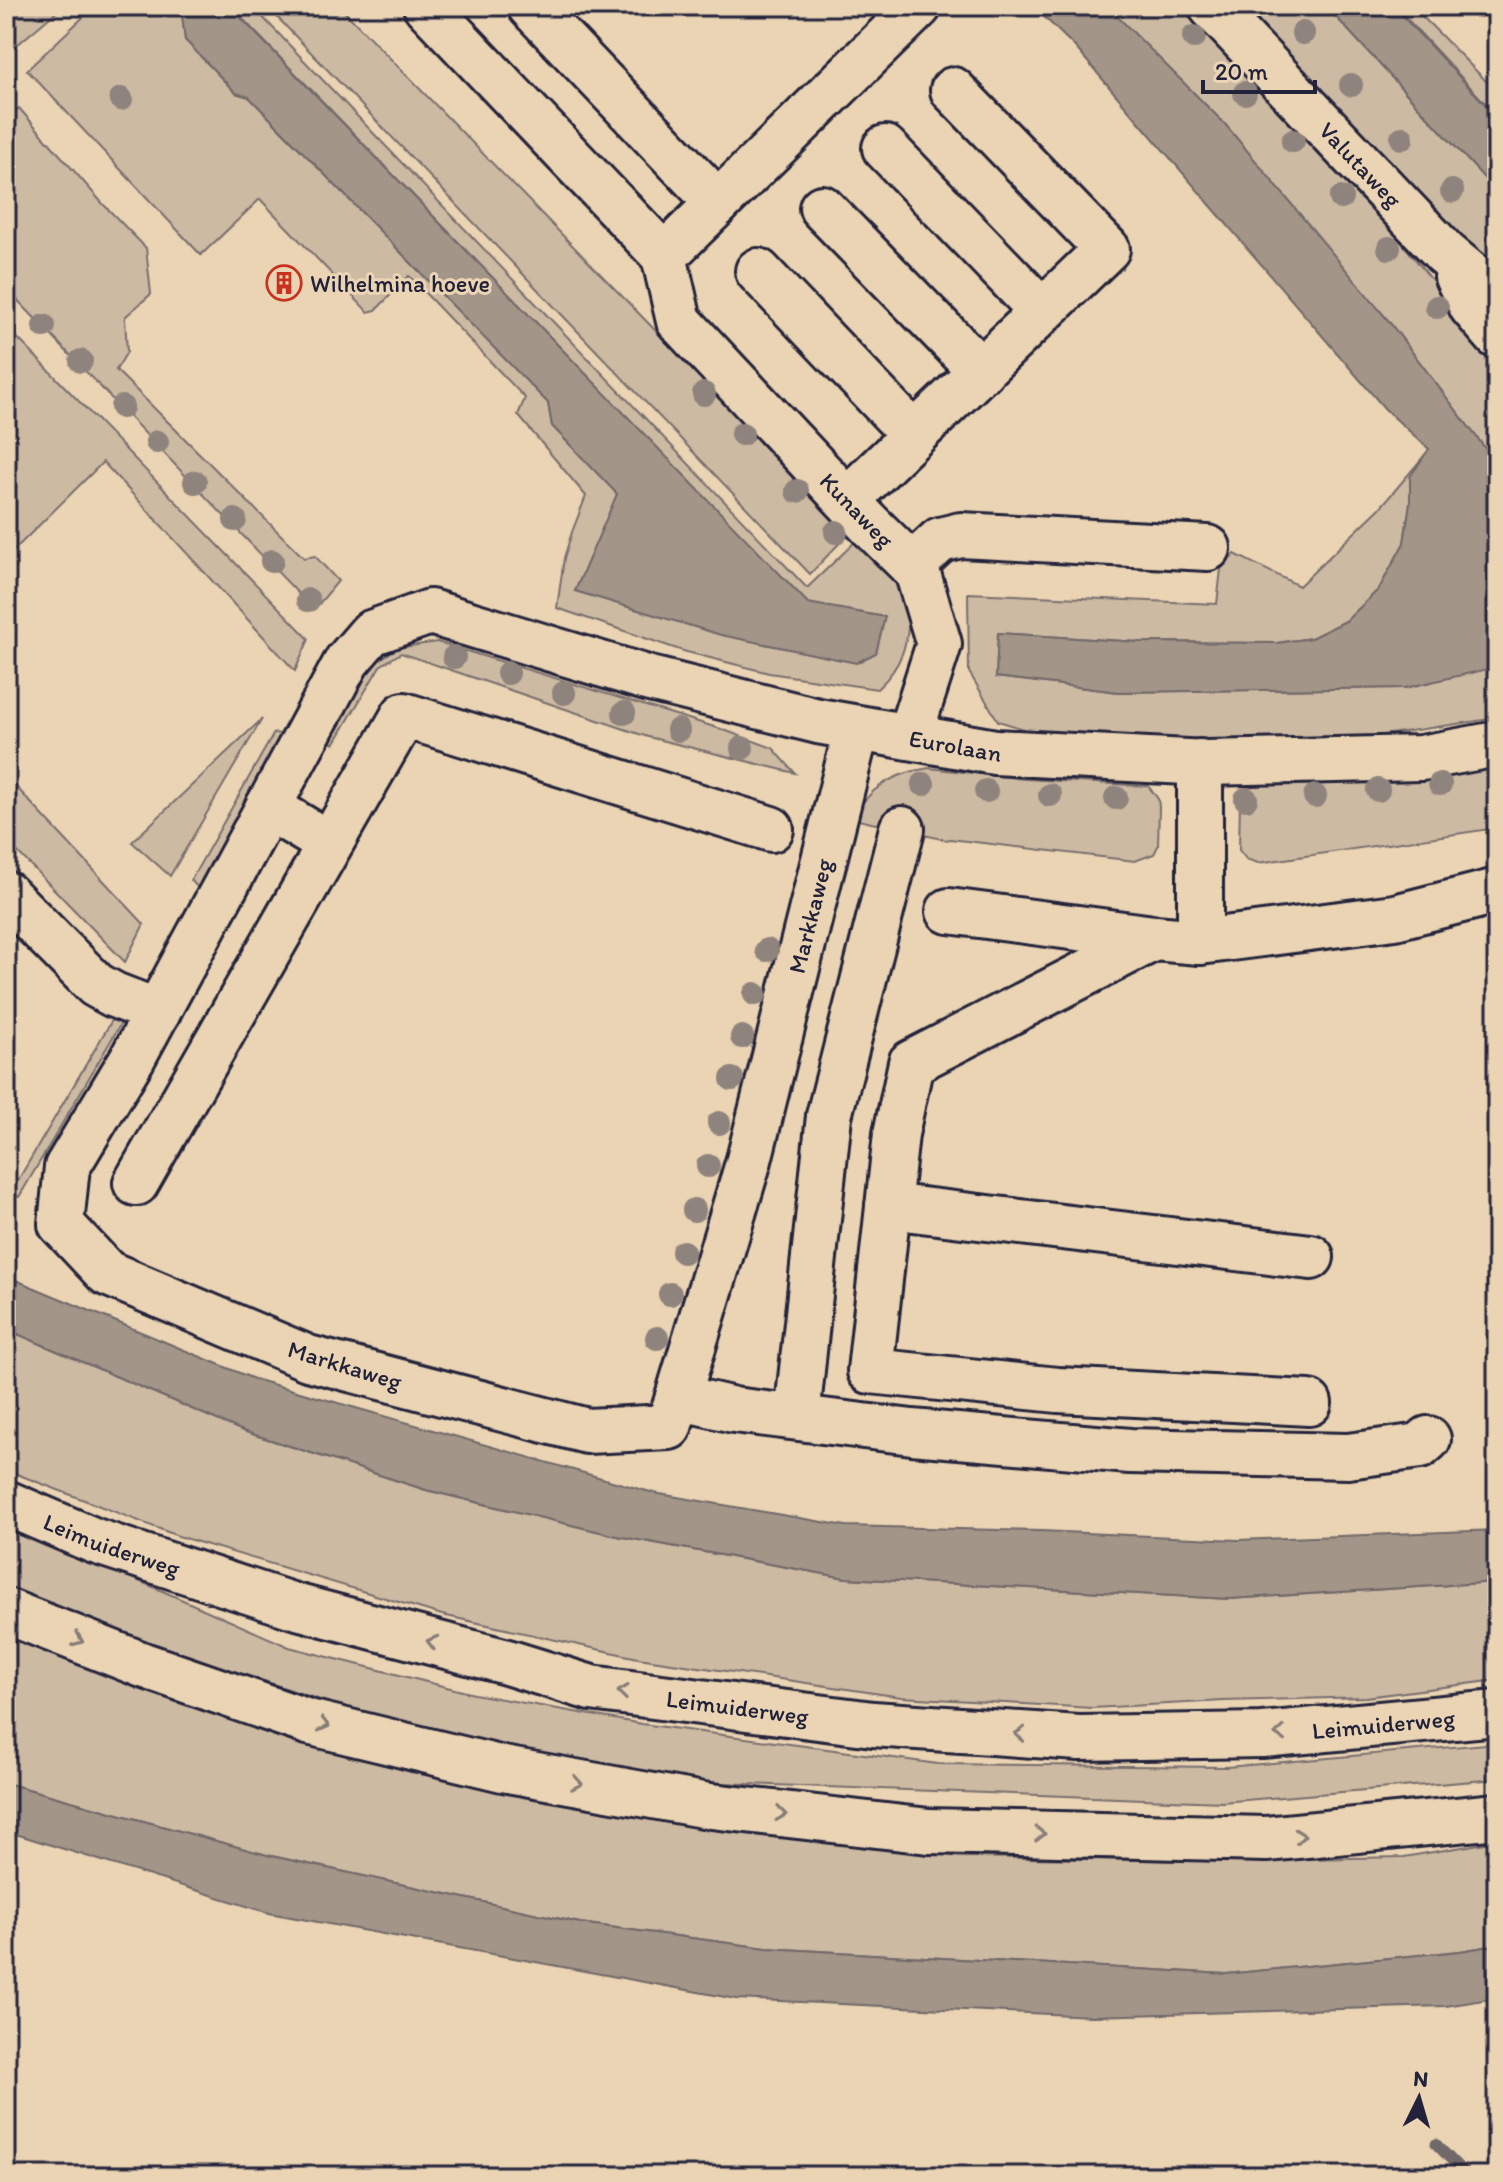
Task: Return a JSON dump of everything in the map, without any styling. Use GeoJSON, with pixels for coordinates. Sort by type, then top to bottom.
{"type":"FeatureCollection","features":[{"type":"Feature","properties":{"kind":"street"},"geometry":{"type":"LineString","coordinates":[[426,6],[664,256],[919,6]]}},
{"type":"Feature","properties":{"kind":"street"},"geometry":{"type":"LineString","coordinates":[[530,6],[718,203]]}},
{"type":"Feature","properties":{"kind":"street","name":"Valutaweg"},"geometry":{"type":"LineString","coordinates":[[1211,6],[1445,253],[1497,296]]}},
{"type":"Feature","properties":{"kind":"street"},"geometry":{"type":"LineString","coordinates":[[847,500],[1107,249],[953,90]]}},
{"type":"Feature","properties":{"kind":"street"},"geometry":{"type":"LineString","coordinates":[[885,148],[1042,311]]}},
{"type":"Feature","properties":{"kind":"street"},"geometry":{"type":"LineString","coordinates":[[822,208],[981,371]]}},
{"type":"Feature","properties":{"kind":"street","name":"Valutaweg"},"geometry":{"type":"LineString","coordinates":[[1445,253],[1472,307],[1497,336]]}},
{"type":"Feature","properties":{"kind":"street","name":"Kunaweg"},"geometry":{"type":"LineString","coordinates":[[664,256],[679,321],[917,571],[939,644],[909,737]]}},
{"type":"Feature","properties":{"kind":"street"},"geometry":{"type":"LineString","coordinates":[[758,271],[914,435]]}},
{"type":"Feature","properties":{"kind":"street"},"geometry":{"type":"LineString","coordinates":[[912,566],[940,540],[961,535],[1208,548]]}},
{"type":"Feature","properties":{"kind":"street","name":"Eurolaan"},"geometry":{"type":"LineString","coordinates":[[430,612],[650,679],[818,721],[995,752],[1200,762],[1421,758],[1497,744]]}},
{"type":"Feature","properties":{"kind":"street","name":"Markkaweg"},"geometry":{"type":"LineString","coordinates":[[430,612],[371,633],[347,661],[132,1059],[67,1167],[61,1224],[107,1273],[308,1358],[587,1431],[669,1427],[749,1160],[857,728]]}},
{"type":"Feature","properties":{"kind":"street"},"geometry":{"type":"LineString","coordinates":[[136,1183],[404,715],[771,829]]}},
{"type":"Feature","properties":{"kind":"street"},"geometry":{"type":"LineString","coordinates":[[1200,762],[1200,942]]}},
{"type":"Feature","properties":{"kind":"street"},"geometry":{"type":"LineString","coordinates":[[268,807],[329,844]]}},
{"type":"Feature","properties":{"kind":"street"},"geometry":{"type":"LineString","coordinates":[[797,1417],[829,1116],[902,829]]}},
{"type":"Feature","properties":{"kind":"street"},"geometry":{"type":"LineString","coordinates":[[949,911],[1200,942],[1395,917],[1497,891]]}},
{"type":"Feature","properties":{"kind":"street"},"geometry":{"type":"LineString","coordinates":[[6,894],[96,985],[114,995],[159,1010],[217,1041]]}},
{"type":"Feature","properties":{"kind":"street"},"geometry":{"type":"LineString","coordinates":[[1154,938],[911,1063],[896,1134],[870,1371],[1058,1390],[1309,1403]]}},
{"type":"Feature","properties":{"kind":"street"},"geometry":{"type":"LineString","coordinates":[[888,1206],[1311,1257]]}},
{"type":"Feature","properties":{"kind":"street"},"geometry":{"type":"LineString","coordinates":[[678,1397],[734,1410],[912,1432],[1130,1451],[1348,1456],[1420,1446],[1428,1439]]}},
{"type":"Feature","properties":{"kind":"street","name":"Leimuiderweg"},"geometry":{"type":"LineString","coordinates":[[6,1503],[95,1541],[294,1606],[507,1662],[591,1688],[873,1724],[1079,1738],[1262,1735],[1497,1713]]}},
{"type":"Feature","properties":{"kind":"street"},"geometry":{"type":"LineString","coordinates":[[6,1611],[143,1665],[308,1722],[503,1769],[703,1805],[929,1831],[1266,1839],[1497,1816]]}},
{"type":"Feature","properties":{"kind":"shaded area"},"geometry":{"type":"Polygon","coordinates":[[[23,6],[63,6],[10,51],[8,20],[23,6]]]}},
{"type":"Feature","properties":{"kind":"shaded area"},"geometry":{"type":"Polygon","coordinates":[[[95,6],[181,6],[185,40],[236,93],[249,97],[548,403],[552,426],[618,494],[575,591],[885,617],[808,604],[240,16],[243,6],[258,6],[255,9],[807,588],[858,539],[912,597],[904,647],[887,679],[877,689],[769,673],[683,651],[557,608],[564,558],[586,496],[518,415],[525,398],[409,276],[376,310],[368,312],[260,199],[201,255],[27,70],[95,6]]]}},
{"type":"Feature","properties":{"kind":"shaded area"},"geometry":{"type":"Polygon","coordinates":[[[181,6],[243,6],[240,17],[808,603],[885,617],[876,653],[856,663],[721,635],[575,591],[617,494],[552,426],[548,403],[249,97],[236,93],[185,40],[181,6]]]}},
{"type":"Feature","properties":{"kind":"shaded area"},"geometry":{"type":"Polygon","coordinates":[[[288,6],[339,6],[851,531],[810,574],[277,17],[288,6]]]}},
{"type":"Feature","properties":{"kind":"shaded area"},"geometry":{"type":"Polygon","coordinates":[[[1033,6],[1107,6],[1225,124],[1387,319],[1497,464],[1497,667],[1405,688],[1118,692],[996,677],[998,633],[1139,642],[1277,643],[1311,638],[1346,621],[1379,589],[1404,543],[1410,477],[1429,449],[1385,409],[1075,47],[1033,6]]]}},
{"type":"Feature","properties":{"kind":"shaded area"},"geometry":{"type":"Polygon","coordinates":[[[1107,6],[1182,6],[1370,203],[1497,361],[1497,464],[1387,319],[1107,6]]]}},
{"type":"Feature","properties":{"kind":"shaded area"},"geometry":{"type":"Polygon","coordinates":[[[1240,6],[1326,6],[1497,192],[1497,275],[1240,6]]]}},
{"type":"Feature","properties":{"kind":"shaded area"},"geometry":{"type":"Polygon","coordinates":[[[1326,6],[1393,6],[1497,117],[1497,192],[1326,6]]]}},
{"type":"Feature","properties":{"kind":"shaded area"},"geometry":{"type":"Polygon","coordinates":[[[1395,6],[1412,6],[1497,92],[1497,116],[1395,6]]]}},
{"type":"Feature","properties":{"kind":"shaded area"},"geometry":{"type":"Polygon","coordinates":[[[19,108],[146,248],[151,294],[125,317],[127,352],[116,370],[304,558],[315,556],[338,581],[314,610],[6,288],[6,119],[19,108]]]}},
{"type":"Feature","properties":{"kind":"shaded area"},"geometry":{"type":"Polygon","coordinates":[[[6,326],[309,639],[295,671],[103,462],[6,558],[6,326]]]}},
{"type":"Feature","properties":{"kind":"shaded area"},"geometry":{"type":"Polygon","coordinates":[[[1430,449],[1410,477],[1404,543],[1379,589],[1346,621],[1311,638],[1277,643],[1139,642],[998,633],[996,677],[1118,692],[1405,688],[1497,666],[1497,718],[1370,737],[1205,745],[1047,736],[998,721],[969,672],[968,593],[1217,604],[1221,569],[1235,554],[1299,586],[1380,508],[1430,449]]]}},
{"type":"Feature","properties":{"kind":"shaded area"},"geometry":{"type":"Polygon","coordinates":[[[437,642],[721,729],[773,748],[795,773],[648,737],[401,653],[380,666],[334,744],[328,740],[372,665],[397,648],[437,642]]]}},
{"type":"Feature","properties":{"kind":"shaded area"},"geometry":{"type":"Polygon","coordinates":[[[262,719],[170,876],[132,842],[262,719]]]}},
{"type":"Feature","properties":{"kind":"shaded area"},"geometry":{"type":"Polygon","coordinates":[[[274,733],[286,735],[198,888],[191,880],[274,733]]]}},
{"type":"Feature","properties":{"kind":"shaded area"},"geometry":{"type":"Polygon","coordinates":[[[1497,767],[1497,828],[1258,863],[1246,859],[1239,850],[1240,799],[1253,785],[1332,782],[1497,767]]]}},
{"type":"Feature","properties":{"kind":"shaded area"},"geometry":{"type":"Polygon","coordinates":[[[929,768],[1025,779],[1148,786],[1158,799],[1158,846],[1154,854],[1135,861],[946,840],[854,819],[867,798],[884,783],[905,773],[929,768]]]}},
{"type":"Feature","properties":{"kind":"shaded area"},"geometry":{"type":"Polygon","coordinates":[[[6,776],[144,924],[125,962],[6,840],[6,776]]]}},
{"type":"Feature","properties":{"kind":"shaded area"},"geometry":{"type":"Polygon","coordinates":[[[115,1015],[123,1020],[19,1197],[10,1194],[115,1015]]]}},
{"type":"Feature","properties":{"kind":"shaded area"},"geometry":{"type":"Polygon","coordinates":[[[6,1276],[254,1379],[654,1493],[846,1526],[1238,1540],[1497,1530],[1497,1582],[1229,1599],[846,1578],[617,1536],[426,1490],[243,1431],[6,1329],[6,1276]]]}},
{"type":"Feature","properties":{"kind":"shaded area"},"geometry":{"type":"Polygon","coordinates":[[[6,1329],[243,1431],[426,1490],[617,1536],[846,1578],[1229,1599],[1497,1582],[1497,1680],[1366,1697],[1092,1708],[901,1697],[638,1658],[442,1615],[178,1536],[6,1470],[6,1329]]]}},
{"type":"Feature","properties":{"kind":"shaded area"},"geometry":{"type":"Polygon","coordinates":[[[6,1526],[289,1647],[474,1694],[642,1724],[938,1764],[1226,1767],[1497,1743],[1497,1779],[1222,1802],[667,1781],[368,1716],[136,1638],[6,1586],[6,1526]]]}},
{"type":"Feature","properties":{"kind":"shaded area"},"geometry":{"type":"Polygon","coordinates":[[[6,1636],[224,1715],[410,1772],[697,1826],[960,1857],[1204,1861],[1404,1857],[1497,1841],[1497,1945],[1226,1974],[766,1948],[580,1923],[267,1855],[6,1783],[6,1636]]]}},
{"type":"Feature","properties":{"kind":"shaded area"},"geometry":{"type":"Polygon","coordinates":[[[6,1783],[267,1855],[580,1923],[766,1948],[1226,1974],[1497,1945],[1497,1998],[1446,2006],[1092,2016],[736,1999],[269,1913],[6,1831],[6,1783]]]}},
{"type":"Feature","properties":{"kind":"waterway"},"geometry":{"type":"LineString","coordinates":[[1436,2144],[1467,2176]]}},
{"type":"Feature","properties":{"kind":"place","name":"Wilhelmina hoeve"},"geometry":{"type":"Point","coordinates":[284,283]}}]}
